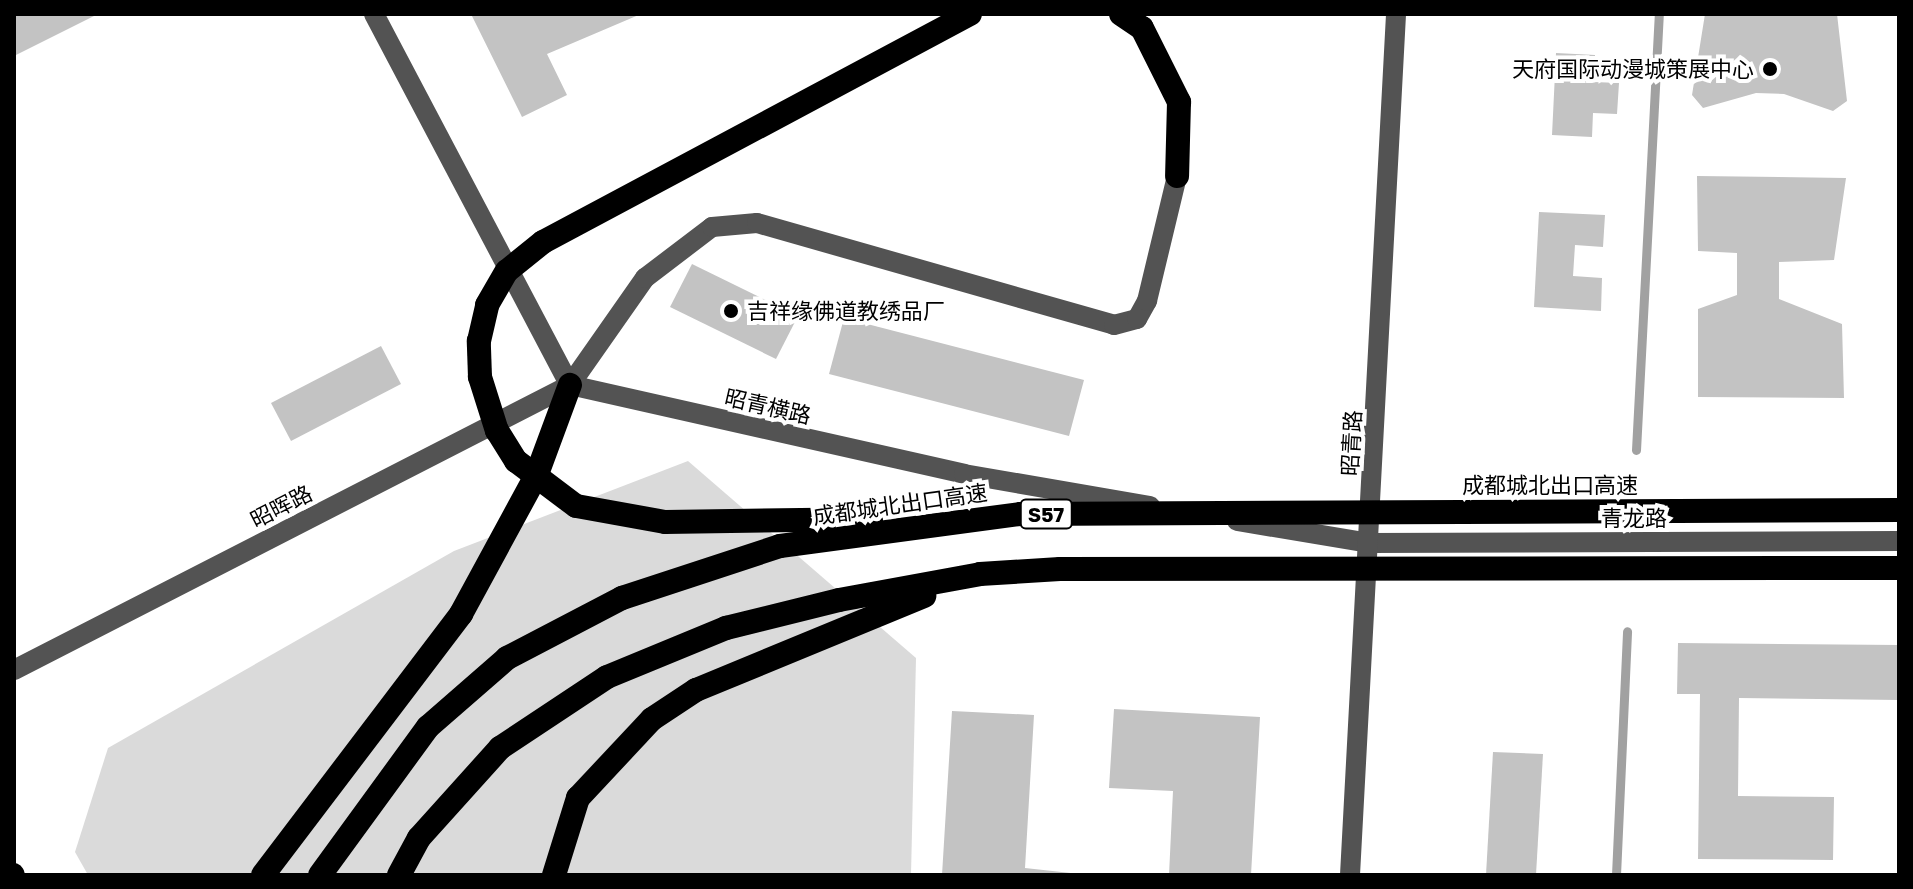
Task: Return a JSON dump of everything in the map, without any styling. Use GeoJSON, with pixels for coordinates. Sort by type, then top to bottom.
{"type":"FeatureCollection","features":[{"type":"Feature","properties":{"kind":"highway"},"geometry":{"type":"LineString","coordinates":[[970,14],[543,242],[507,271],[487,305],[480,377],[486,406],[516,461],[576,506],[619,517],[1020,514]]}},
{"type":"Feature","properties":{"kind":"highway"},"geometry":{"type":"LineString","coordinates":[[1121,14],[1142,28],[1179,102],[1177,176]]}},
{"type":"Feature","properties":{"kind":"highway"},"geometry":{"type":"LineString","coordinates":[[263,875],[461,614],[537,474],[570,385]]}},
{"type":"Feature","properties":{"kind":"highway","name":"成都城北出口高速"},"geometry":{"type":"LineString","coordinates":[[320,875],[428,727],[507,658],[622,598],[780,546],[1020,514],[1899,510]]}},
{"type":"Feature","properties":{"kind":"highway"},"geometry":{"type":"LineString","coordinates":[[399,875],[419,838],[500,748],[607,677],[726,628],[980,574],[1899,568]]}},
{"type":"Feature","properties":{"kind":"highway"},"geometry":{"type":"LineString","coordinates":[[554,875],[578,798],[652,719],[696,690],[980,574]]}},
{"type":"Feature","properties":{"kind":"street"},"geometry":{"type":"LineString","coordinates":[[374,14],[570,385],[645,278],[712,227],[757,223],[1008,299],[1114,325],[1137,319],[1177,176]]}},
{"type":"Feature","properties":{"kind":"street","name":"昭青路"},"geometry":{"type":"LineString","coordinates":[[1350,875],[1396,14]]}},
{"type":"Feature","properties":{"kind":"street","name":"昭青横路"},"geometry":{"type":"LineString","coordinates":[[570,385],[964,474],[1370,543]]}},
{"type":"Feature","properties":{"kind":"street","name":"昭晖路"},"geometry":{"type":"LineString","coordinates":[[14,670],[570,385]]}},
{"type":"Feature","properties":{"kind":"street","name":"青龙路"},"geometry":{"type":"LineString","coordinates":[[1370,543],[1899,541]]}},
{"type":"Feature","properties":{"kind":"shaded area"},"geometry":{"type":"Polygon","coordinates":[[[688,461],[916,658],[911,875],[88,875],[75,852],[108,748],[454,551],[688,461]]]}},
{"type":"Feature","properties":{"kind":"building"},"geometry":{"type":"Polygon","coordinates":[[[14,14],[98,14],[14,56],[14,14]]]}},
{"type":"Feature","properties":{"kind":"building"},"geometry":{"type":"Polygon","coordinates":[[[471,14],[641,14],[547,54],[567,95],[522,117],[471,14]]]}},
{"type":"Feature","properties":{"kind":"building","name":"天府国际动漫城策展中心"},"geometry":{"type":"Polygon","coordinates":[[[1705,14],[1837,14],[1847,101],[1833,111],[1784,94],[1756,93],[1703,108],[1692,95],[1705,14]]]}},
{"type":"Feature","properties":{"kind":"building"},"geometry":{"type":"Polygon","coordinates":[[[1556,53],[1595,55],[1594,82],[1619,83],[1617,114],[1593,113],[1592,137],[1552,135],[1556,53]]]}},
{"type":"Feature","properties":{"kind":"building"},"geometry":{"type":"Polygon","coordinates":[[[1697,176],[1846,178],[1834,260],[1779,262],[1779,299],[1842,324],[1844,398],[1698,397],[1698,309],[1737,295],[1737,253],[1698,251],[1697,176]]]}},
{"type":"Feature","properties":{"kind":"building"},"geometry":{"type":"Polygon","coordinates":[[[1539,212],[1605,215],[1603,247],[1575,245],[1573,276],[1602,278],[1601,311],[1534,307],[1539,212]]]}},
{"type":"Feature","properties":{"kind":"building"},"geometry":{"type":"Polygon","coordinates":[[[692,264],[798,316],[776,359],[670,307],[692,264]]]}},
{"type":"Feature","properties":{"kind":"building"},"geometry":{"type":"Polygon","coordinates":[[[844,318],[1084,380],[1069,436],[829,374],[844,318]]]}},
{"type":"Feature","properties":{"kind":"building"},"geometry":{"type":"Polygon","coordinates":[[[381,346],[401,384],[291,441],[271,403],[381,346]]]}},
{"type":"Feature","properties":{"kind":"building"},"geometry":{"type":"Polygon","coordinates":[[[1678,643],[1899,645],[1899,700],[1739,698],[1738,796],[1834,797],[1833,860],[1698,859],[1700,694],[1677,694],[1678,643]]]}},
{"type":"Feature","properties":{"kind":"building"},"geometry":{"type":"Polygon","coordinates":[[[1114,709],[1260,717],[1251,875],[1169,875],[1173,791],[1109,788],[1114,709]]]}},
{"type":"Feature","properties":{"kind":"building"},"geometry":{"type":"Polygon","coordinates":[[[952,711],[1034,715],[1025,868],[1089,875],[942,875],[952,711]]]}},
{"type":"Feature","properties":{"kind":"building"},"geometry":{"type":"Polygon","coordinates":[[[1493,752],[1543,754],[1536,875],[1486,875],[1493,752]]]}},
{"type":"Feature","properties":{"kind":"waterway"},"geometry":{"type":"LineString","coordinates":[[1636,450],[1659,14]]}},
{"type":"Feature","properties":{"kind":"waterway"},"geometry":{"type":"LineString","coordinates":[[1616,875],[1627,631]]}},
{"type":"Feature","properties":{"kind":"place","name":"天府国际动漫城策展中心"},"geometry":{"type":"Point","coordinates":[1770,69]}},
{"type":"Feature","properties":{"kind":"place","name":"吉祥缘佛道教绣品厂"},"geometry":{"type":"Point","coordinates":[731,311]}}]}
